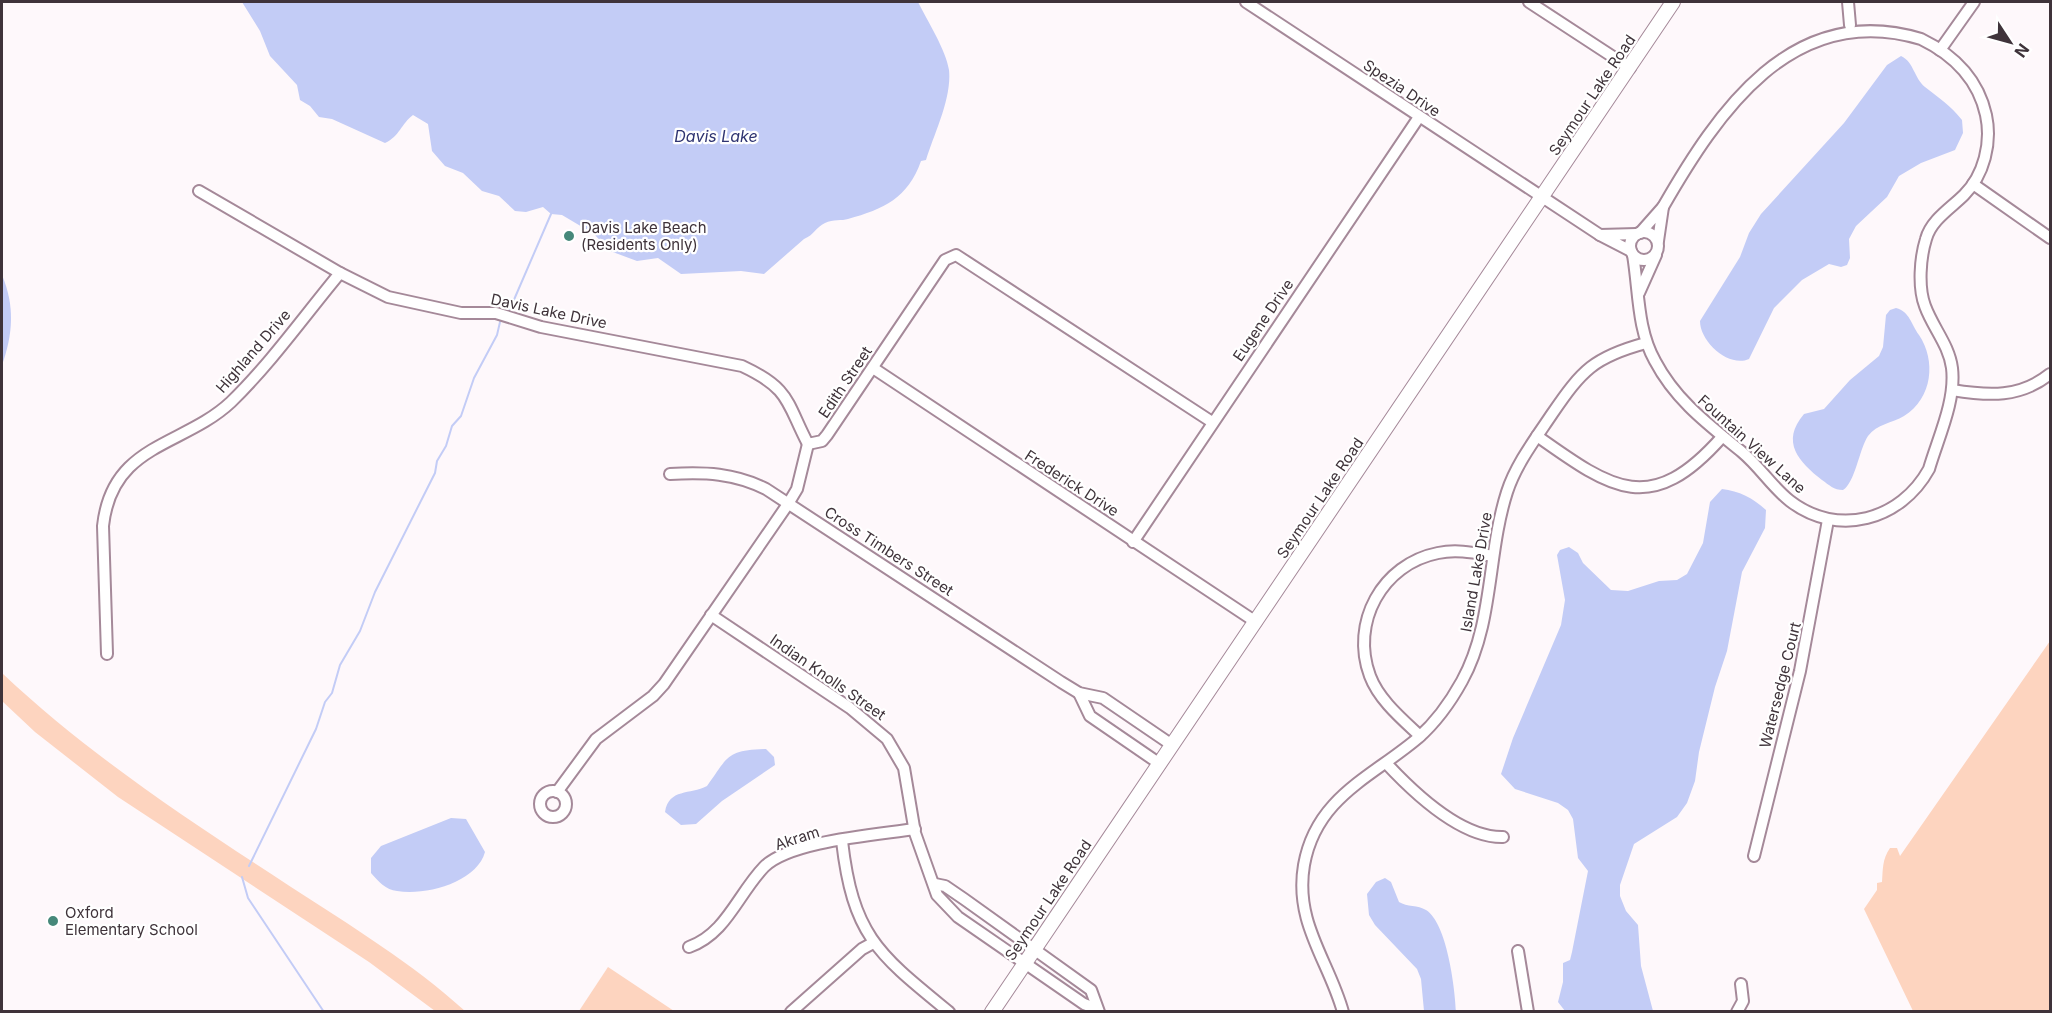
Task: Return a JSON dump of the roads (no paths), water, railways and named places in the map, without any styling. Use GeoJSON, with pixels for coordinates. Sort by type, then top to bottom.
{"type":"FeatureCollection","features":[{"type":"Feature","properties":{"kind":"street","name":"Spezia Drive"},"geometry":{"type":"LineString","coordinates":[[1246,2],[1600,235]]}},
{"type":"Feature","properties":{"kind":"street"},"geometry":{"type":"LineString","coordinates":[[1528,2],[1630,68]]}},
{"type":"Feature","properties":{"kind":"street","name":"Seymour Lake Road"},"geometry":{"type":"LineString","coordinates":[[992,1011],[1673,2]]}},
{"type":"Feature","properties":{"kind":"street"},"geometry":{"type":"LineString","coordinates":[[1848,2],[1850,25]]}},
{"type":"Feature","properties":{"kind":"street"},"geometry":{"type":"LineString","coordinates":[[1940,50],[1974,2]]}},
{"type":"Feature","properties":{"kind":"street","name":"Fountain View Lane"},"geometry":{"type":"LineString","coordinates":[[1632,253],[1639,293],[1639,310],[1646,343],[1673,389],[1686,405],[1759,468],[1790,501],[1808,512],[1828,520],[1864,520],[1879,516],[1910,497],[1929,469],[1952,390],[1952,366],[1947,349],[1924,305],[1923,253],[1926,237],[1936,221],[1973,184],[1986,154],[1987,118],[1982,98],[1967,72],[1940,50],[1897,30],[1850,25],[1803,38],[1758,69],[1738,91],[1695,153],[1663,207],[1638,234]]}},
{"type":"Feature","properties":{"kind":"street","name":"Eugene Drive"},"geometry":{"type":"LineString","coordinates":[[1134,542],[1212,422],[1419,117]]}},
{"type":"Feature","properties":{"kind":"street"},"geometry":{"type":"LineString","coordinates":[[1973,184],[2050,238]]}},
{"type":"Feature","properties":{"kind":"street","name":"Davis Lake Drive"},"geometry":{"type":"LineString","coordinates":[[200,191],[340,273],[388,297],[461,314],[496,313],[541,327],[742,366],[772,383],[788,399],[808,444]]}},
{"type":"Feature","properties":{"kind":"street","name":"Fountain View Lane"},"geometry":{"type":"LineString","coordinates":[[1658,241],[1663,207]]}},
{"type":"Feature","properties":{"kind":"street"},"geometry":{"type":"LineString","coordinates":[[1632,253],[1630,244],[1638,234]]}},
{"type":"Feature","properties":{"kind":"street"},"geometry":{"type":"LineString","coordinates":[[1653,234],[1658,241],[1656,255],[1647,260],[1600,235],[1653,234]]}},
{"type":"Feature","properties":{"kind":"street","name":"Edith Street"},"geometry":{"type":"LineString","coordinates":[[808,444],[822,441],[827,435],[945,260],[956,255],[1212,422]]}},
{"type":"Feature","properties":{"kind":"street","name":"Fountain View Lane"},"geometry":{"type":"LineString","coordinates":[[1639,293],[1656,255]]}},
{"type":"Feature","properties":{"kind":"street","name":"Highland Drive"},"geometry":{"type":"LineString","coordinates":[[107,654],[103,526],[105,512],[117,484],[131,465],[152,447],[194,429],[229,404],[340,273]]}},
{"type":"Feature","properties":{"kind":"street","name":"Island Lake Drive"},"geometry":{"type":"LineString","coordinates":[[1343,1011],[1318,954],[1305,911],[1304,865],[1311,842],[1331,807],[1344,792],[1420,736],[1450,700],[1472,659],[1485,617],[1493,556],[1508,491],[1537,436],[1586,369],[1617,351],[1646,343]]}},
{"type":"Feature","properties":{"kind":"street","name":"Frederick Drive"},"geometry":{"type":"LineString","coordinates":[[873,368],[1256,622]]}},
{"type":"Feature","properties":{"kind":"street"},"geometry":{"type":"LineString","coordinates":[[1952,390],[1997,396],[2010,394],[2050,374]]}},
{"type":"Feature","properties":{"kind":"street"},"geometry":{"type":"LineString","coordinates":[[1537,436],[1600,479],[1643,486],[1674,480],[1690,470],[1722,436]]}},
{"type":"Feature","properties":{"kind":"street"},"geometry":{"type":"LineString","coordinates":[[557,792],[597,739],[653,696],[664,684],[797,489],[808,444]]}},
{"type":"Feature","properties":{"kind":"street","name":"Cross Timbers Street"},"geometry":{"type":"LineString","coordinates":[[670,474],[727,475],[748,480],[1079,693],[1103,698],[1172,745]]}},
{"type":"Feature","properties":{"kind":"street","name":"Watersedge Court"},"geometry":{"type":"LineString","coordinates":[[1754,856],[1800,671],[1828,520]]}},
{"type":"Feature","properties":{"kind":"street"},"geometry":{"type":"LineString","coordinates":[[1420,736],[1376,689],[1370,676],[1363,632],[1371,604],[1400,569],[1420,558],[1452,551],[1493,556]]}},
{"type":"Feature","properties":{"kind":"street","name":"Indian Knolls Street"},"geometry":{"type":"LineString","coordinates":[[711,615],[850,708],[887,739],[904,768],[915,829],[937,895],[958,917],[1084,1004],[1098,1010]]}},
{"type":"Feature","properties":{"kind":"street","name":"Cross Timbers Street"},"geometry":{"type":"LineString","coordinates":[[1079,693],[1090,716],[1160,764]]}},
{"type":"Feature","properties":{"kind":"street"},"geometry":{"type":"LineString","coordinates":[[1386,763],[1417,795],[1471,831],[1486,837],[1503,837]]}},
{"type":"Feature","properties":{"kind":"street","name":"Akram"},"geometry":{"type":"LineString","coordinates":[[689,947],[713,933],[765,866],[782,855],[806,847],[915,829]]}},
{"type":"Feature","properties":{"kind":"street"},"geometry":{"type":"LineString","coordinates":[[842,841],[845,865],[856,909],[873,943],[891,963],[949,1011]]}},
{"type":"Feature","properties":{"kind":"street"},"geometry":{"type":"LineString","coordinates":[[935,884],[945,886],[955,892],[1033,951],[1091,990],[1098,1010]]}},
{"type":"Feature","properties":{"kind":"street"},"geometry":{"type":"LineString","coordinates":[[791,1011],[873,943]]}},
{"type":"Feature","properties":{"kind":"street"},"geometry":{"type":"LineString","coordinates":[[1518,951],[1528,1011]]}},
{"type":"Feature","properties":{"kind":"street"},"geometry":{"type":"LineString","coordinates":[[1737,1011],[1743,1001],[1741,984]]}},
{"type":"Feature","properties":{"kind":"water","name":"Davis Lake"},"geometry":{"type":"Polygon","coordinates":[[[242,2],[918,2],[936,35],[947,62],[948,92],[926,160],[921,161],[909,184],[893,200],[873,211],[822,225],[764,274],[741,271],[681,274],[658,258],[637,261],[610,251],[594,234],[562,215],[551,214],[543,207],[526,212],[515,211],[499,196],[482,191],[463,173],[445,166],[432,151],[428,124],[413,115],[394,137],[385,143],[332,119],[319,117],[310,106],[300,100],[297,85],[270,56],[260,31],[242,2]]]}},
{"type":"Feature","properties":{"kind":"water"},"geometry":{"type":"Polygon","coordinates":[[[1901,56],[1909,62],[1921,83],[1962,120],[1963,133],[1955,150],[1921,163],[1899,176],[1887,197],[1856,226],[1849,239],[1850,258],[1847,265],[1841,267],[1829,264],[1802,280],[1774,308],[1749,359],[1733,360],[1725,356],[1710,345],[1701,329],[1700,321],[1740,257],[1749,233],[1761,214],[1844,123],[1887,65],[1901,56]]]}},
{"type":"Feature","properties":{"kind":"water"},"geometry":{"type":"Polygon","coordinates":[[[2,275],[9,298],[11,320],[2,365],[2,275]]]}},
{"type":"Feature","properties":{"kind":"water"},"geometry":{"type":"Polygon","coordinates":[[[1896,308],[1907,315],[1924,345],[1929,367],[1926,389],[1914,408],[1904,416],[1880,426],[1868,436],[1851,481],[1843,490],[1837,489],[1814,473],[1800,459],[1795,451],[1793,434],[1804,414],[1824,409],[1850,380],[1879,356],[1883,347],[1886,315],[1890,310],[1896,308]]]}},
{"type":"Feature","properties":{"kind":"water"},"geometry":{"type":"Polygon","coordinates":[[[1722,489],[1746,496],[1766,510],[1765,528],[1742,572],[1727,651],[1715,687],[1699,752],[1695,781],[1687,803],[1677,817],[1634,844],[1620,885],[1620,896],[1626,911],[1638,925],[1641,966],[1653,1011],[1565,1011],[1558,1002],[1563,982],[1563,963],[1570,960],[1588,871],[1578,858],[1573,819],[1568,810],[1558,803],[1515,789],[1501,774],[1513,738],[1561,625],[1565,600],[1557,555],[1560,550],[1569,547],[1578,553],[1583,563],[1611,590],[1628,591],[1659,581],[1677,580],[1687,574],[1703,543],[1710,502],[1722,489]]]}},
{"type":"Feature","properties":{"kind":"water"},"geometry":{"type":"Polygon","coordinates":[[[766,749],[774,757],[775,765],[722,801],[696,824],[681,825],[665,812],[671,799],[681,793],[707,786],[729,757],[743,751],[766,749]]]}},
{"type":"Feature","properties":{"kind":"water"},"geometry":{"type":"Polygon","coordinates":[[[451,818],[466,819],[485,852],[472,871],[461,879],[435,889],[409,892],[389,889],[371,873],[371,858],[381,846],[451,818]]]}},
{"type":"Feature","properties":{"kind":"water"},"geometry":{"type":"Polygon","coordinates":[[[1385,878],[1391,882],[1399,902],[1426,910],[1439,928],[1448,957],[1456,1011],[1424,1011],[1421,979],[1417,969],[1375,925],[1369,915],[1367,894],[1376,882],[1385,878]]]}},
{"type":"Feature","properties":{"kind":"waterway"},"geometry":{"type":"LineString","coordinates":[[510,309],[551,214]]}},
{"type":"Feature","properties":{"kind":"waterway"},"geometry":{"type":"LineString","coordinates":[[249,866],[316,729],[325,702],[332,693],[340,665],[360,631],[375,592],[435,473],[437,461],[446,446],[452,426],[461,416],[474,378],[497,335],[500,322]]}},
{"type":"Feature","properties":{"kind":"waterway"},"geometry":{"type":"LineString","coordinates":[[242,877],[248,898],[324,1012]]}},
{"type":"Feature","properties":{"kind":"place","name":"Davis Lake Beach (Residents Only)"},"geometry":{"type":"Point","coordinates":[569,236]}},
{"type":"Feature","properties":{"kind":"place","name":"Oxford Elementary School"},"geometry":{"type":"Point","coordinates":[53,921]}}]}
